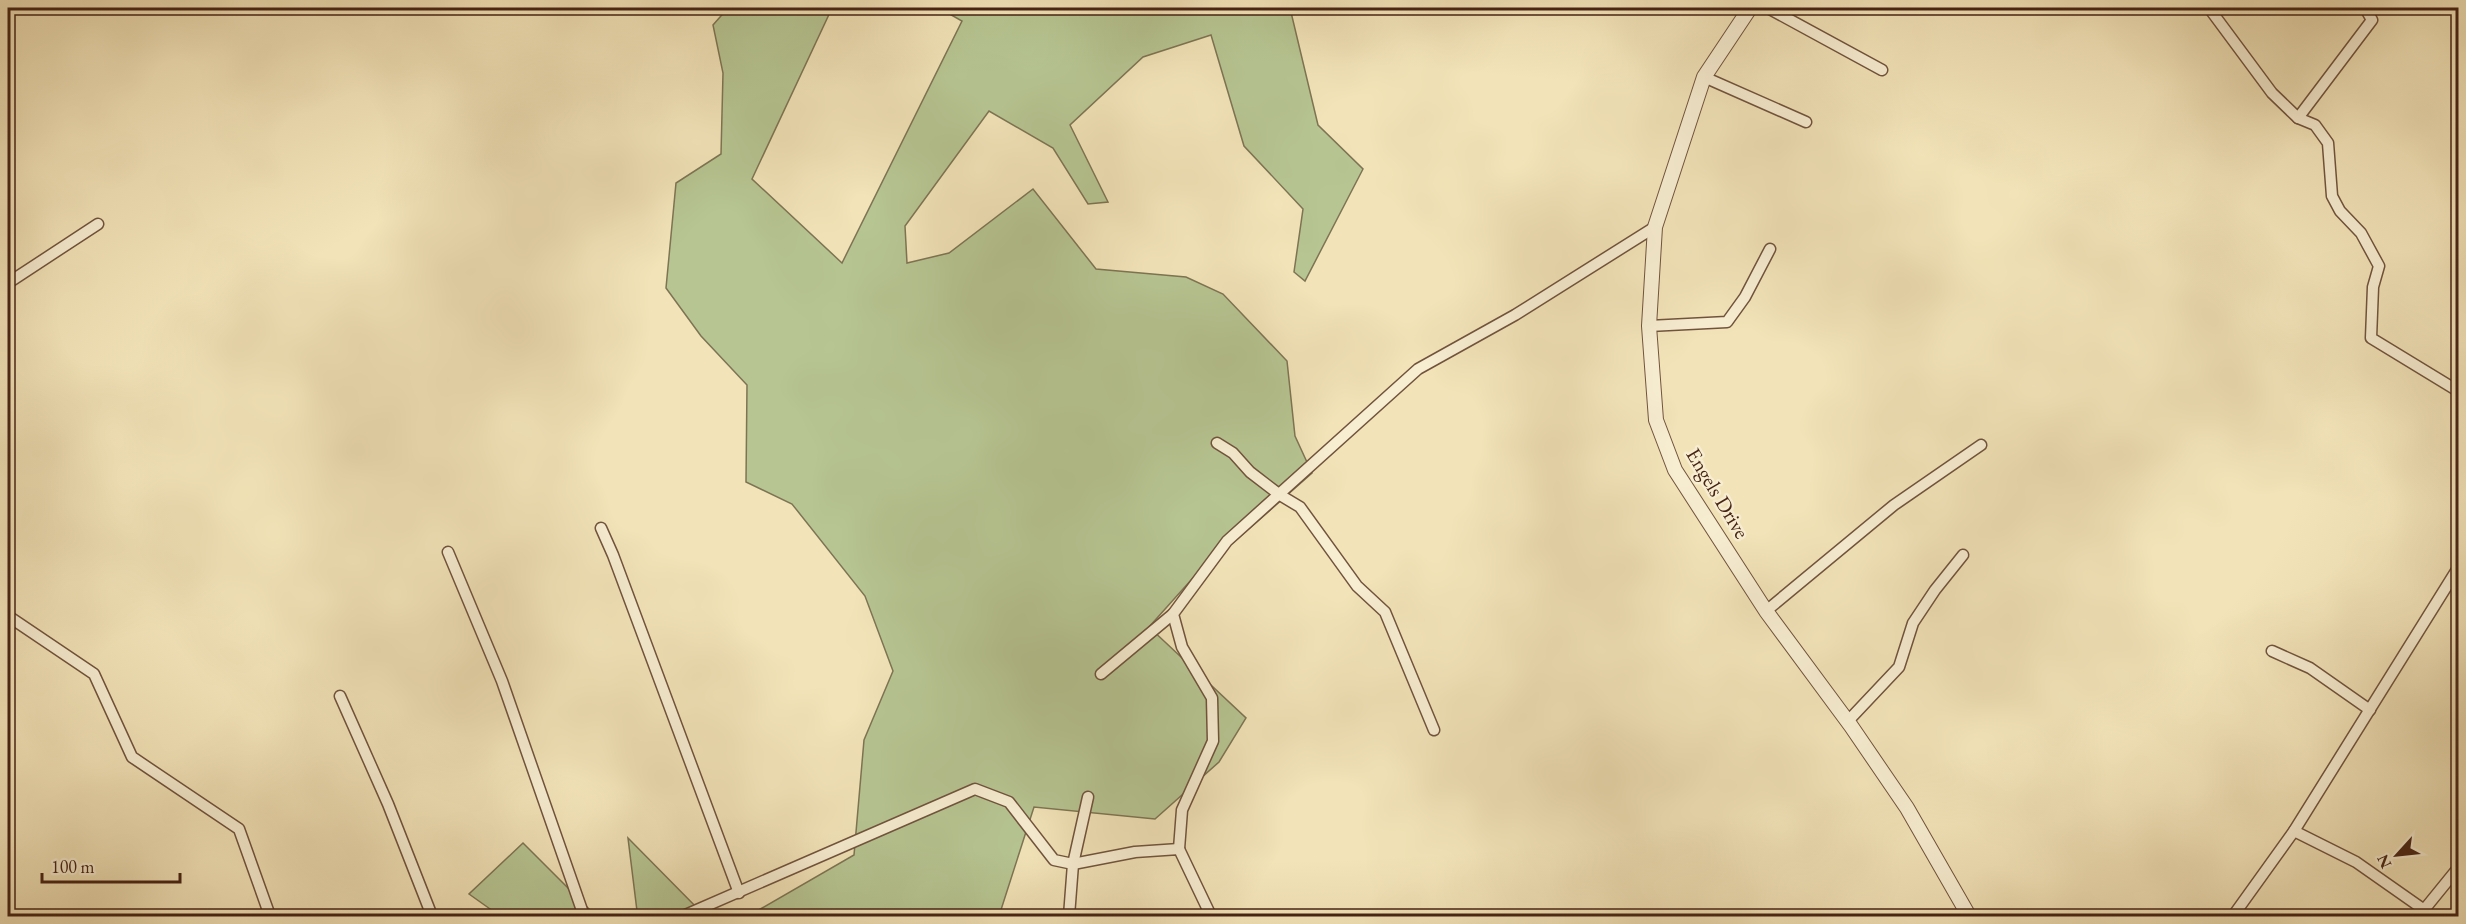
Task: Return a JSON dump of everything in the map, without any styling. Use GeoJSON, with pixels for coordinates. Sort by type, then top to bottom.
{"type":"FeatureCollection","features":[{"type":"Feature","properties":{"kind":"street","name":"Engels Drive"},"geometry":{"type":"LineString","coordinates":[[1750,8],[1704,77],[1655,227],[1649,326],[1656,420],[1675,470],[1766,610],[1848,722],[1907,808],[1969,916]]}},
{"type":"Feature","properties":{"kind":"street"},"geometry":{"type":"LineString","coordinates":[[1768,8],[1881,70]]}},
{"type":"Feature","properties":{"kind":"street"},"geometry":{"type":"LineString","coordinates":[[2210,8],[2272,93],[2298,118],[2315,125],[2328,143],[2332,196],[2340,211],[2361,233],[2379,266],[2373,287],[2371,338],[2458,391]]}},
{"type":"Feature","properties":{"kind":"street"},"geometry":{"type":"LineString","coordinates":[[2298,118],[2372,20],[2365,8]]}},
{"type":"Feature","properties":{"kind":"street"},"geometry":{"type":"LineString","coordinates":[[1704,77],[1806,122]]}},
{"type":"Feature","properties":{"kind":"street"},"geometry":{"type":"LineString","coordinates":[[8,283],[98,224]]}},
{"type":"Feature","properties":{"kind":"street"},"geometry":{"type":"LineString","coordinates":[[1101,674],[1173,614],[1227,541],[1418,369],[1515,315],[1655,227]]}},
{"type":"Feature","properties":{"kind":"street"},"geometry":{"type":"LineString","coordinates":[[1649,326],[1726,322],[1745,297],[1770,249]]}},
{"type":"Feature","properties":{"kind":"street"},"geometry":{"type":"LineString","coordinates":[[1217,443],[1233,453],[1251,472],[1280,495],[1300,507],[1357,586],[1385,612],[1434,730]]}},
{"type":"Feature","properties":{"kind":"street"},"geometry":{"type":"LineString","coordinates":[[1766,610],[1894,505],[1981,446]]}},
{"type":"Feature","properties":{"kind":"street"},"geometry":{"type":"LineString","coordinates":[[601,528],[739,892]]}},
{"type":"Feature","properties":{"kind":"street"},"geometry":{"type":"LineString","coordinates":[[448,552],[502,681],[584,916]]}},
{"type":"Feature","properties":{"kind":"street"},"geometry":{"type":"LineString","coordinates":[[1848,722],[1899,667],[1913,623],[1963,555]]}},
{"type":"Feature","properties":{"kind":"street"},"geometry":{"type":"LineString","coordinates":[[2233,916],[2294,831],[2458,568]]}},
{"type":"Feature","properties":{"kind":"street"},"geometry":{"type":"LineString","coordinates":[[1173,614],[1182,647],[1212,698],[1213,741],[1182,810],[1179,849],[1211,916]]}},
{"type":"Feature","properties":{"kind":"street"},"geometry":{"type":"LineString","coordinates":[[8,615],[94,674],[132,758],[239,829],[270,916]]}},
{"type":"Feature","properties":{"kind":"street"},"geometry":{"type":"LineString","coordinates":[[2272,651],[2310,668],[2370,710]]}},
{"type":"Feature","properties":{"kind":"street"},"geometry":{"type":"LineString","coordinates":[[340,696],[388,804],[432,916]]}},
{"type":"Feature","properties":{"kind":"street"},"geometry":{"type":"LineString","coordinates":[[683,916],[975,789],[1009,802],[1054,860],[1073,864],[1135,852],[1179,849]]}},
{"type":"Feature","properties":{"kind":"street"},"geometry":{"type":"LineString","coordinates":[[1069,916],[1073,864],[1088,797]]}},
{"type":"Feature","properties":{"kind":"street"},"geometry":{"type":"LineString","coordinates":[[2294,831],[2356,862],[2421,913],[2458,868]]}},
{"type":"Feature","properties":{"kind":"green space"},"geometry":{"type":"Polygon","coordinates":[[[728,8],[832,8],[752,179],[842,263],[962,21],[939,8],[1290,8],[1318,125],[1363,169],[1305,281],[1294,272],[1303,209],[1244,146],[1211,35],[1143,57],[1070,125],[1108,202],[1088,204],[1053,148],[989,111],[905,226],[907,263],[949,253],[1033,189],[1096,269],[1186,277],[1223,294],[1287,361],[1295,436],[1312,473],[1234,542],[1209,560],[1149,627],[1246,718],[1219,762],[1155,819],[1034,807],[999,916],[739,916],[757,911],[854,855],[864,740],[893,671],[865,596],[792,504],[746,482],[747,385],[701,336],[666,288],[676,183],[721,154],[723,73],[713,25],[728,8]]]}},
{"type":"Feature","properties":{"kind":"green space"},"geometry":{"type":"Polygon","coordinates":[[[628,838],[705,916],[618,916],[637,911],[628,838]]]}},
{"type":"Feature","properties":{"kind":"green space"},"geometry":{"type":"Polygon","coordinates":[[[523,843],[596,916],[500,916],[469,894],[523,843]]]}}]}
